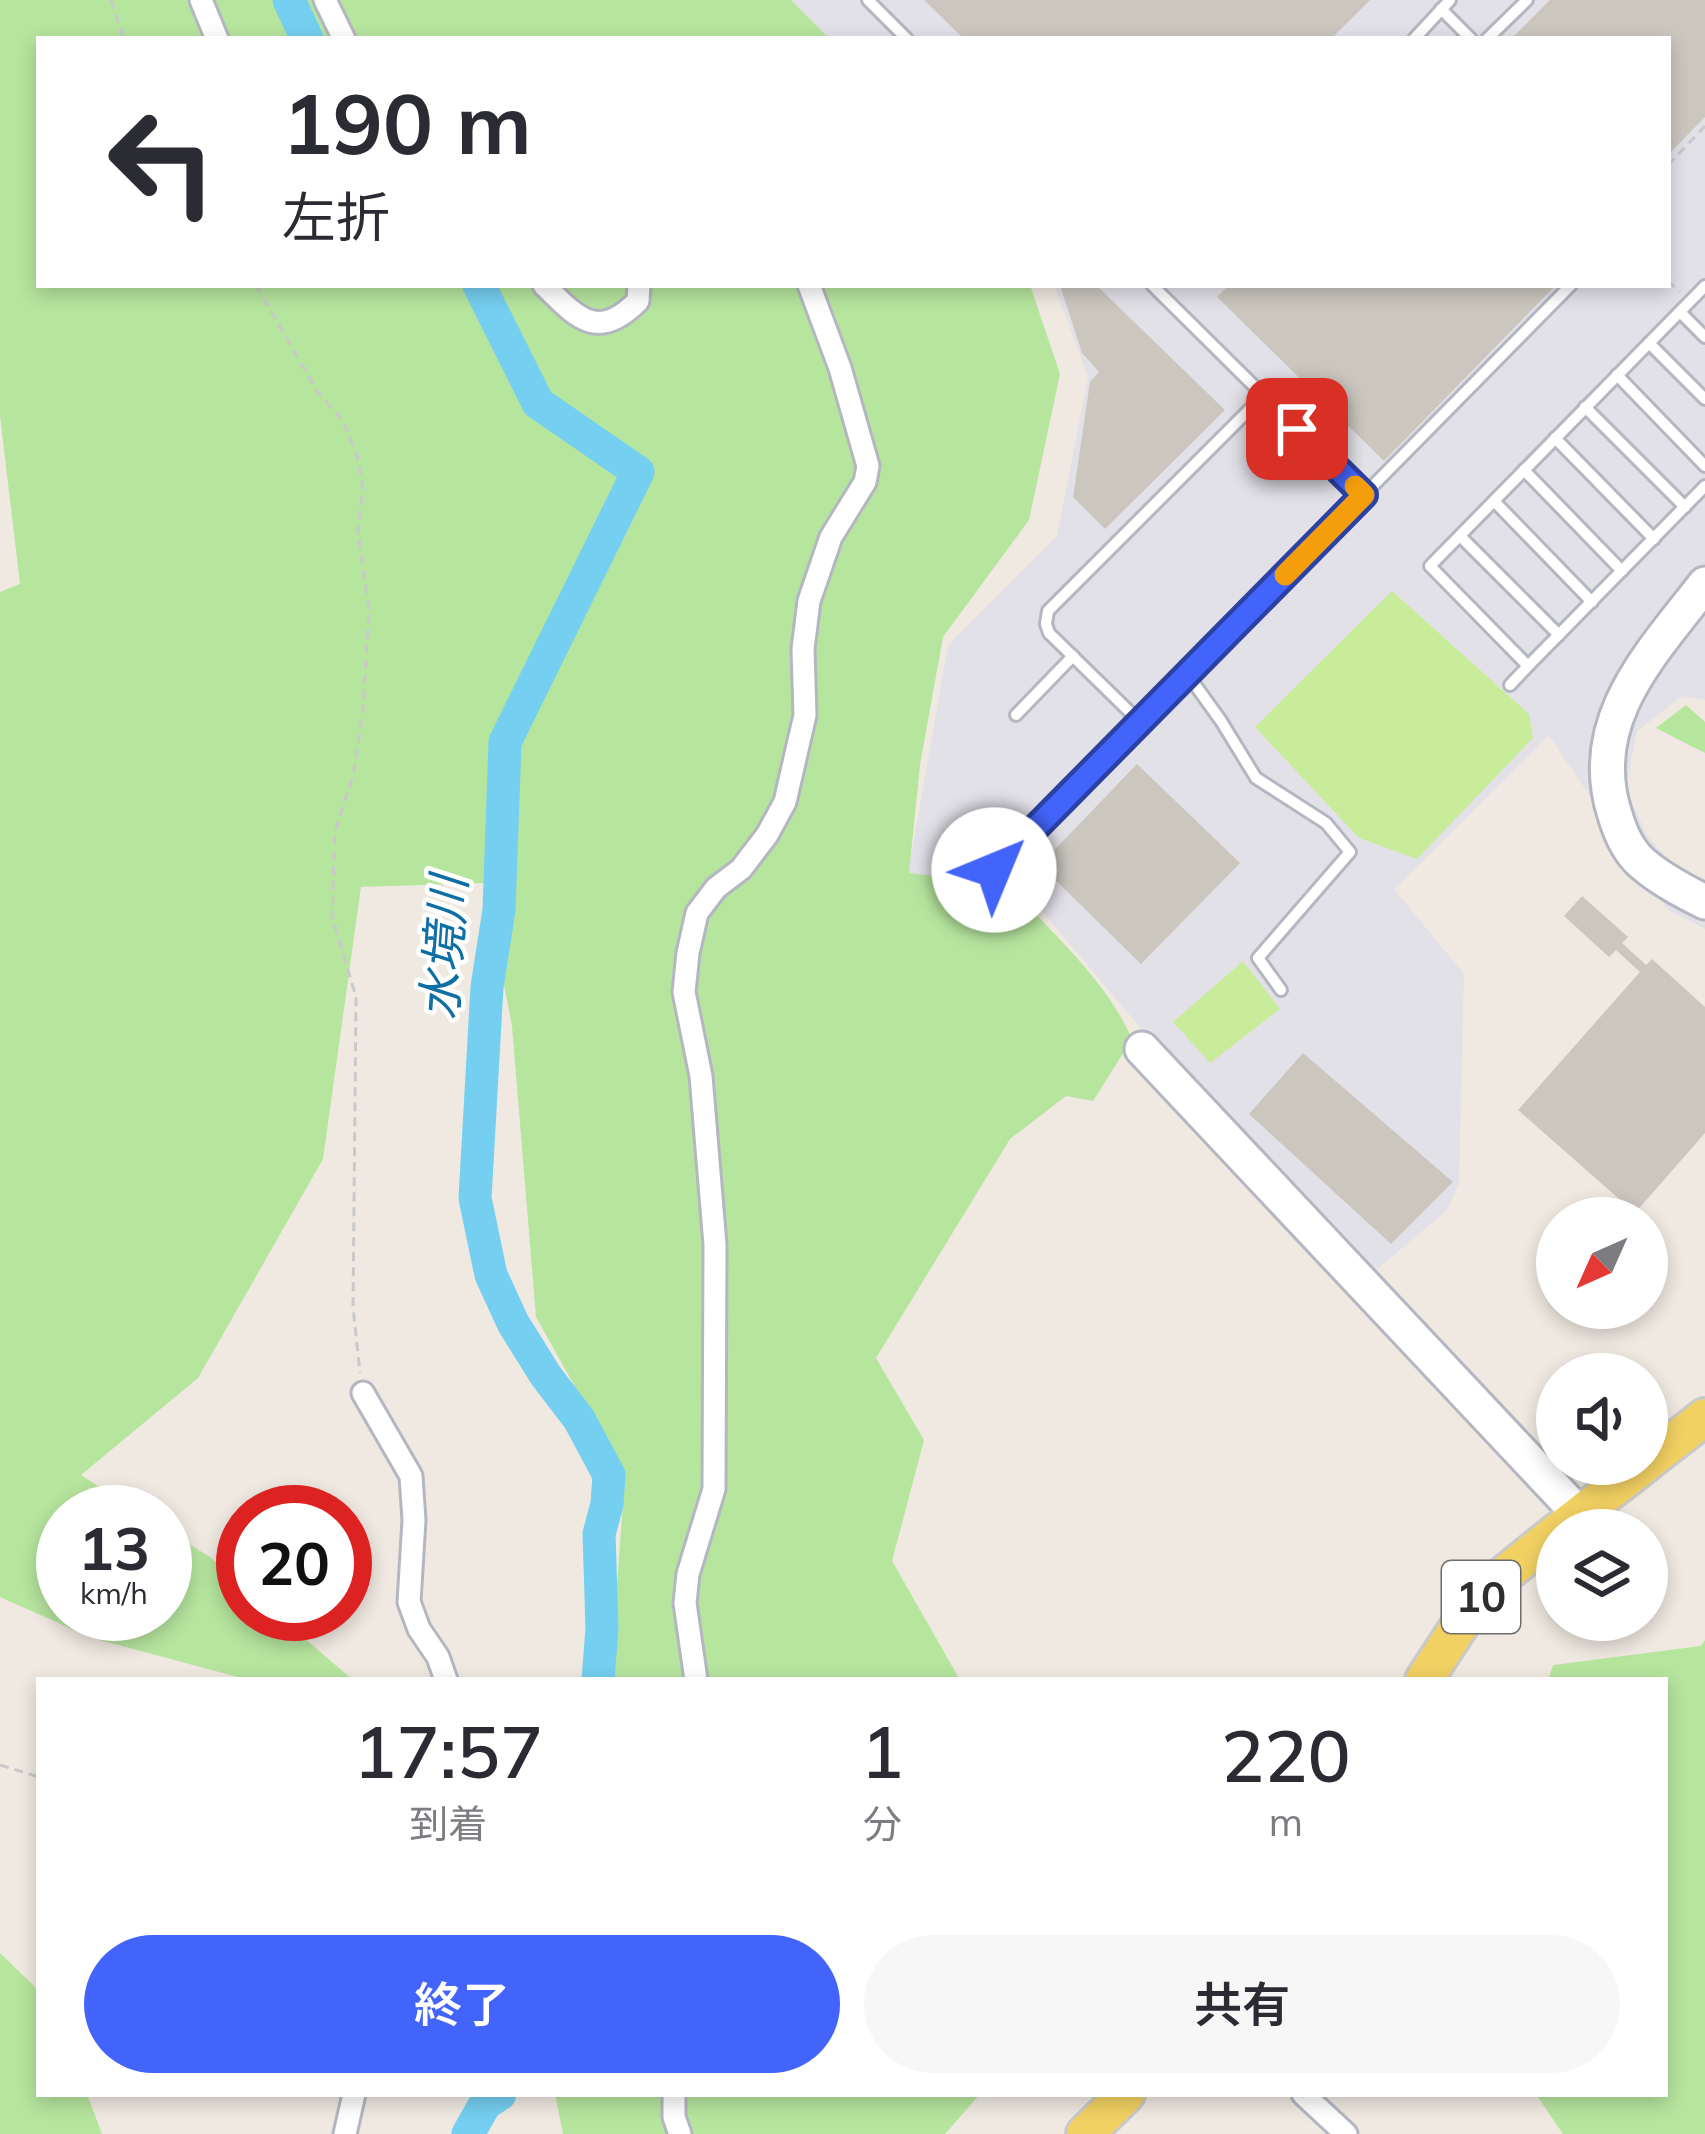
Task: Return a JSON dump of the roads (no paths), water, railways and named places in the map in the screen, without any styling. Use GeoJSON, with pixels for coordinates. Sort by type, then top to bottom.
{"type":"FeatureCollection","features":[{"type":"Feature","properties":{"kind":"main road","name":"10"},"geometry":{"type":"LineString","coordinates":[[1668,1446],[1705,1417]]}},
{"type":"Feature","properties":{"kind":"main road","name":"10"},"geometry":{"type":"LineString","coordinates":[[1588,1509],[1618,1485]]}},
{"type":"Feature","properties":{"kind":"main road","name":"10"},"geometry":{"type":"LineString","coordinates":[[1426,1677],[1471,1608],[1536,1548]]}},
{"type":"Feature","properties":{"kind":"main road"},"geometry":{"type":"LineString","coordinates":[[1085,2134],[1123,2097]]}},
{"type":"Feature","properties":{"kind":"street"},"geometry":{"type":"LineString","coordinates":[[201,0],[216,36]]}},
{"type":"Feature","properties":{"kind":"street"},"geometry":{"type":"LineString","coordinates":[[325,0],[343,36]]}},
{"type":"Feature","properties":{"kind":"street"},"geometry":{"type":"LineString","coordinates":[[547,288],[582,318],[602,324],[620,319],[638,302],[639,288]]}},
{"type":"Feature","properties":{"kind":"street"},"geometry":{"type":"LineString","coordinates":[[696,1677],[686,1603],[688,1574],[713,1489],[715,1267],[701,1076],[684,992],[688,953],[697,913],[716,888],[741,869],[785,802],[806,716],[803,649],[809,601],[831,537],[865,482],[868,466],[840,368],[810,288]]}},
{"type":"Feature","properties":{"kind":"street"},"geometry":{"type":"LineString","coordinates":[[1705,584],[1633,680],[1610,730],[1606,752],[1609,796],[1621,834],[1639,861],[1705,902]]}},
{"type":"Feature","properties":{"kind":"street"},"geometry":{"type":"LineString","coordinates":[[1142,1049],[1551,1509]]}},
{"type":"Feature","properties":{"kind":"street"},"geometry":{"type":"LineString","coordinates":[[363,1393],[411,1475],[414,1520],[409,1602],[445,1677]]}},
{"type":"Feature","properties":{"kind":"street"},"geometry":{"type":"LineString","coordinates":[[345,2134],[353,2097]]}},
{"type":"Feature","properties":{"kind":"street"},"geometry":{"type":"LineString","coordinates":[[674,2097],[680,2134]]}},
{"type":"Feature","properties":{"kind":"street"},"geometry":{"type":"LineString","coordinates":[[1306,2097],[1346,2134]]}},
{"type":"Feature","properties":{"kind":"lane"},"geometry":{"type":"LineString","coordinates":[[868,0],[904,36]]}},
{"type":"Feature","properties":{"kind":"lane"},"geometry":{"type":"LineString","coordinates":[[1490,36],[1527,0]]}},
{"type":"Feature","properties":{"kind":"lane"},"geometry":{"type":"LineString","coordinates":[[1417,36],[1446,5],[1469,36]]}},
{"type":"Feature","properties":{"kind":"lane"},"geometry":{"type":"LineString","coordinates":[[1528,666],[1430,566],[1705,286]]}},
{"type":"Feature","properties":{"kind":"lane"},"geometry":{"type":"LineString","coordinates":[[1160,288],[1364,495]]}},
{"type":"Feature","properties":{"kind":"lane"},"geometry":{"type":"LineString","coordinates":[[994,870],[1568,288]]}},
{"type":"Feature","properties":{"kind":"lane"},"geometry":{"type":"LineString","coordinates":[[1680,312],[1705,337]]}},
{"type":"Feature","properties":{"kind":"lane"},"geometry":{"type":"LineString","coordinates":[[1649,343],[1705,399]]}},
{"type":"Feature","properties":{"kind":"lane"},"geometry":{"type":"LineString","coordinates":[[1617,375],[1705,466]]}},
{"type":"Feature","properties":{"kind":"lane"},"geometry":{"type":"LineString","coordinates":[[1141,723],[1049,633],[1048,611],[1263,396]]}},
{"type":"Feature","properties":{"kind":"lane"},"geometry":{"type":"LineString","coordinates":[[1586,407],[1684,507]]}},
{"type":"Feature","properties":{"kind":"lane"},"geometry":{"type":"LineString","coordinates":[[1555,438],[1654,538]]}},
{"type":"Feature","properties":{"kind":"lane"},"geometry":{"type":"LineString","coordinates":[[1524,470],[1622,571]]}},
{"type":"Feature","properties":{"kind":"lane"},"geometry":{"type":"LineString","coordinates":[[1510,685],[1705,485]]}},
{"type":"Feature","properties":{"kind":"lane"},"geometry":{"type":"LineString","coordinates":[[1493,501],[1592,602]]}},
{"type":"Feature","properties":{"kind":"lane"},"geometry":{"type":"LineString","coordinates":[[1460,536],[1559,635]]}},
{"type":"Feature","properties":{"kind":"lane"},"geometry":{"type":"LineString","coordinates":[[1016,715],[1072,656]]}},
{"type":"Feature","properties":{"kind":"lane"},"geometry":{"type":"LineString","coordinates":[[1188,675],[1256,778],[1326,823],[1350,852],[1258,958],[1281,990]]}},
{"type":"Feature","properties":{"kind":"waterway","name":"水境川"},"geometry":{"type":"LineString","coordinates":[[289,0],[306,36]]}},
{"type":"Feature","properties":{"kind":"waterway","name":"水境川"},"geometry":{"type":"LineString","coordinates":[[480,288],[538,403],[638,472],[505,742],[499,910],[487,987],[475,1198],[491,1275],[513,1323],[579,1419],[609,1475],[599,1534],[598,1677]]}},
{"type":"Feature","properties":{"kind":"waterway","name":"水境川"},"geometry":{"type":"LineString","coordinates":[[468,2134],[485,2104],[496,2097]]}}]}
